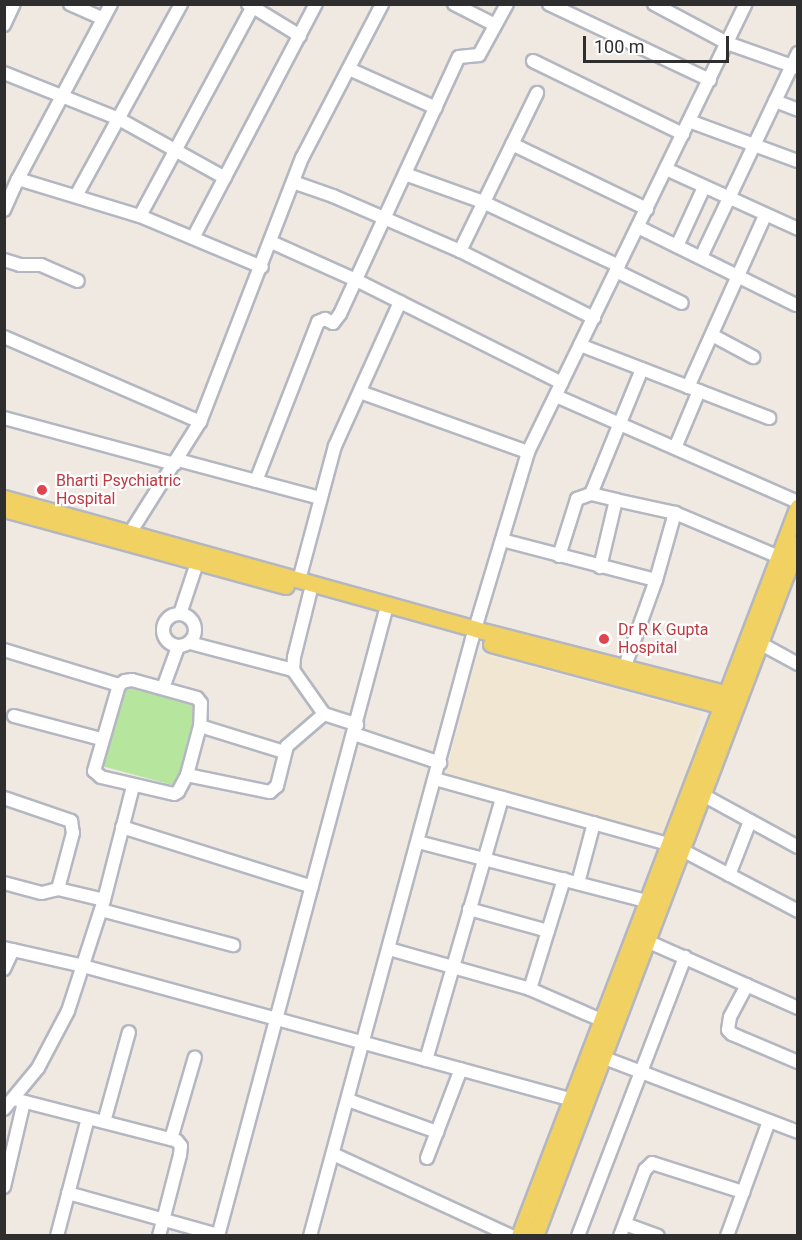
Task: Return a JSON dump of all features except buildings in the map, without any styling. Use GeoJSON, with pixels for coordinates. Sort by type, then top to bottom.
{"type":"FeatureCollection","features":[{"type":"Feature","properties":{"kind":"main road"},"geometry":{"type":"LineString","coordinates":[[4,498],[299,580],[473,634],[625,666],[730,701]]}},
{"type":"Feature","properties":{"kind":"main road"},"geometry":{"type":"LineString","coordinates":[[754,640],[779,556],[798,504]]}},
{"type":"Feature","properties":{"kind":"main road"},"geometry":{"type":"LineString","coordinates":[[4,509],[310,593],[730,701]]}},
{"type":"Feature","properties":{"kind":"main road"},"geometry":{"type":"LineString","coordinates":[[535,1236],[595,1055],[754,640],[798,543]]}},
{"type":"Feature","properties":{"kind":"main road"},"geometry":{"type":"LineString","coordinates":[[595,1055],[601,1020],[640,938],[646,901],[703,795],[730,701]]}},
{"type":"Feature","properties":{"kind":"main road"},"geometry":{"type":"LineString","coordinates":[[519,1236],[578,1101]]}},
{"type":"Feature","properties":{"kind":"street"},"geometry":{"type":"LineString","coordinates":[[4,25],[14,4]]}},
{"type":"Feature","properties":{"kind":"street"},"geometry":{"type":"LineString","coordinates":[[70,4],[103,19]]}},
{"type":"Feature","properties":{"kind":"street"},"geometry":{"type":"LineString","coordinates":[[4,210],[12,182],[111,4]]}},
{"type":"Feature","properties":{"kind":"street"},"geometry":{"type":"LineString","coordinates":[[76,196],[181,4]]}},
{"type":"Feature","properties":{"kind":"street"},"geometry":{"type":"LineString","coordinates":[[193,238],[316,4]]}},
{"type":"Feature","properties":{"kind":"street"},"geometry":{"type":"LineString","coordinates":[[130,533],[200,422],[262,267],[302,158],[382,4]]}},
{"type":"Feature","properties":{"kind":"street"},"geometry":{"type":"LineString","coordinates":[[454,4],[495,25]]}},
{"type":"Feature","properties":{"kind":"street"},"geometry":{"type":"LineString","coordinates":[[256,481],[318,322],[322,319],[336,322],[459,57],[479,55],[507,4]]}},
{"type":"Feature","properties":{"kind":"street"},"geometry":{"type":"LineString","coordinates":[[549,4],[710,80]]}},
{"type":"Feature","properties":{"kind":"street"},"geometry":{"type":"LineString","coordinates":[[654,4],[727,43],[795,67]]}},
{"type":"Feature","properties":{"kind":"street"},"geometry":{"type":"LineString","coordinates":[[310,1236],[440,763],[473,634],[528,452],[746,4]]}},
{"type":"Feature","properties":{"kind":"street"},"geometry":{"type":"LineString","coordinates":[[140,216],[251,5],[300,36]]}},
{"type":"Feature","properties":{"kind":"street"},"geometry":{"type":"LineString","coordinates":[[700,257],[730,199],[775,101],[795,67],[798,53]]}},
{"type":"Feature","properties":{"kind":"street"},"geometry":{"type":"LineString","coordinates":[[533,60],[683,134]]}},
{"type":"Feature","properties":{"kind":"street"},"geometry":{"type":"LineString","coordinates":[[349,69],[436,108]]}},
{"type":"Feature","properties":{"kind":"street"},"geometry":{"type":"LineString","coordinates":[[4,73],[119,119],[225,178]]}},
{"type":"Feature","properties":{"kind":"street"},"geometry":{"type":"LineString","coordinates":[[460,251],[537,93]]}},
{"type":"Feature","properties":{"kind":"street"},"geometry":{"type":"LineString","coordinates":[[775,101],[798,110]]}},
{"type":"Feature","properties":{"kind":"street"},"geometry":{"type":"LineString","coordinates":[[689,121],[798,161]]}},
{"type":"Feature","properties":{"kind":"street"},"geometry":{"type":"LineString","coordinates":[[512,144],[647,209]]}},
{"type":"Feature","properties":{"kind":"street"},"geometry":{"type":"LineString","coordinates":[[666,169],[765,216],[798,229]]}},
{"type":"Feature","properties":{"kind":"street"},"geometry":{"type":"LineString","coordinates":[[405,174],[483,202],[682,303]]}},
{"type":"Feature","properties":{"kind":"street"},"geometry":{"type":"LineString","coordinates":[[12,182],[76,196],[140,216],[262,267]]}},
{"type":"Feature","properties":{"kind":"street"},"geometry":{"type":"LineString","coordinates":[[293,182],[385,218],[460,251],[594,318]]}},
{"type":"Feature","properties":{"kind":"street"},"geometry":{"type":"LineString","coordinates":[[677,246],[704,187]]}},
{"type":"Feature","properties":{"kind":"street"},"geometry":{"type":"LineString","coordinates":[[675,448],[712,335],[765,216]]}},
{"type":"Feature","properties":{"kind":"street"},"geometry":{"type":"LineString","coordinates":[[638,227],[796,305]]}},
{"type":"Feature","properties":{"kind":"street"},"geometry":{"type":"LineString","coordinates":[[271,242],[356,280],[562,383]]}},
{"type":"Feature","properties":{"kind":"street"},"geometry":{"type":"LineString","coordinates":[[4,260],[20,265],[41,265],[78,281]]}},
{"type":"Feature","properties":{"kind":"street"},"geometry":{"type":"LineString","coordinates":[[299,580],[335,446],[400,302]]}},
{"type":"Feature","properties":{"kind":"street"},"geometry":{"type":"LineString","coordinates":[[712,335],[753,357]]}},
{"type":"Feature","properties":{"kind":"street"},"geometry":{"type":"LineString","coordinates":[[4,337],[200,422]]}},
{"type":"Feature","properties":{"kind":"street"},"geometry":{"type":"LineString","coordinates":[[580,345],[769,418]]}},
{"type":"Feature","properties":{"kind":"street"},"geometry":{"type":"LineString","coordinates":[[591,494],[642,369]]}},
{"type":"Feature","properties":{"kind":"street"},"geometry":{"type":"LineString","coordinates":[[360,392],[528,452]]}},
{"type":"Feature","properties":{"kind":"street"},"geometry":{"type":"LineString","coordinates":[[556,396],[621,423],[798,504]]}},
{"type":"Feature","properties":{"kind":"street"},"geometry":{"type":"LineString","coordinates":[[4,418],[320,498]]}},
{"type":"Feature","properties":{"kind":"street"},"geometry":{"type":"LineString","coordinates":[[559,556],[574,504],[581,496],[591,494],[675,513],[779,556]]}},
{"type":"Feature","properties":{"kind":"street"},"geometry":{"type":"LineString","coordinates":[[600,567],[616,500]]}},
{"type":"Feature","properties":{"kind":"street"},"geometry":{"type":"LineString","coordinates":[[625,666],[656,580],[675,513]]}},
{"type":"Feature","properties":{"kind":"street"},"geometry":{"type":"LineString","coordinates":[[502,540],[656,580]]}},
{"type":"Feature","properties":{"kind":"street"},"geometry":{"type":"LineString","coordinates":[[180,614],[197,563]]}},
{"type":"Feature","properties":{"kind":"street"},"geometry":{"type":"LineString","coordinates":[[310,593],[294,657],[293,670],[324,714],[356,730],[440,763]]}},
{"type":"Feature","properties":{"kind":"street"},"geometry":{"type":"LineString","coordinates":[[68,1193],[218,1235],[386,613]]}},
{"type":"Feature","properties":{"kind":"street"},"geometry":{"type":"LineString","coordinates":[[163,688],[184,645],[196,632],[192,620],[180,614],[168,618],[163,629],[166,641],[184,645],[293,670]]}},
{"type":"Feature","properties":{"kind":"street"},"geometry":{"type":"LineString","coordinates":[[754,640],[798,664]]}},
{"type":"Feature","properties":{"kind":"street"},"geometry":{"type":"LineString","coordinates":[[4,650],[119,685]]}},
{"type":"Feature","properties":{"kind":"street"},"geometry":{"type":"LineString","coordinates":[[132,680],[197,698],[202,711],[200,726],[188,775],[178,792],[174,794],[133,786],[96,775],[94,766],[119,685],[132,680]]}},
{"type":"Feature","properties":{"kind":"street"},"geometry":{"type":"LineString","coordinates":[[188,775],[270,792],[277,786],[284,752],[292,741],[324,714]]}},
{"type":"Feature","properties":{"kind":"street"},"geometry":{"type":"LineString","coordinates":[[14,716],[101,739]]}},
{"type":"Feature","properties":{"kind":"street"},"geometry":{"type":"LineString","coordinates":[[200,726],[284,752]]}},
{"type":"Feature","properties":{"kind":"street"},"geometry":{"type":"LineString","coordinates":[[435,779],[675,847],[798,911]]}},
{"type":"Feature","properties":{"kind":"street"},"geometry":{"type":"LineString","coordinates":[[4,1187],[19,1101],[54,1042],[83,966],[102,905],[133,786]]}},
{"type":"Feature","properties":{"kind":"street"},"geometry":{"type":"LineString","coordinates":[[703,795],[798,847]]}},
{"type":"Feature","properties":{"kind":"street"},"geometry":{"type":"LineString","coordinates":[[4,798],[72,821],[73,833],[58,889]]}},
{"type":"Feature","properties":{"kind":"street"},"geometry":{"type":"LineString","coordinates":[[426,1060],[502,798]]}},
{"type":"Feature","properties":{"kind":"street"},"geometry":{"type":"LineString","coordinates":[[729,875],[750,821]]}},
{"type":"Feature","properties":{"kind":"street"},"geometry":{"type":"LineString","coordinates":[[578,883],[594,824]]}},
{"type":"Feature","properties":{"kind":"street"},"geometry":{"type":"LineString","coordinates":[[122,827],[312,887]]}},
{"type":"Feature","properties":{"kind":"street"},"geometry":{"type":"LineString","coordinates":[[418,842],[646,901]]}},
{"type":"Feature","properties":{"kind":"street"},"geometry":{"type":"LineString","coordinates":[[530,989],[564,879]]}},
{"type":"Feature","properties":{"kind":"street"},"geometry":{"type":"LineString","coordinates":[[4,883],[42,893],[58,889],[102,905],[233,945]]}},
{"type":"Feature","properties":{"kind":"street"},"geometry":{"type":"LineString","coordinates":[[469,909],[548,931]]}},
{"type":"Feature","properties":{"kind":"street"},"geometry":{"type":"LineString","coordinates":[[640,938],[798,1008]]}},
{"type":"Feature","properties":{"kind":"street"},"geometry":{"type":"LineString","coordinates":[[4,969],[9,949],[83,966],[578,1101]]}},
{"type":"Feature","properties":{"kind":"street"},"geometry":{"type":"LineString","coordinates":[[389,949],[530,989],[601,1020]]}},
{"type":"Feature","properties":{"kind":"street"},"geometry":{"type":"LineString","coordinates":[[578,1236],[685,957]]}},
{"type":"Feature","properties":{"kind":"street"},"geometry":{"type":"LineString","coordinates":[[747,985],[730,1017],[728,1030],[732,1034],[798,1062]]}},
{"type":"Feature","properties":{"kind":"street"},"geometry":{"type":"LineString","coordinates":[[104,1122],[129,1032]]}},
{"type":"Feature","properties":{"kind":"street"},"geometry":{"type":"LineString","coordinates":[[595,1055],[798,1132]]}},
{"type":"Feature","properties":{"kind":"street"},"geometry":{"type":"LineString","coordinates":[[171,1139],[195,1057]]}},
{"type":"Feature","properties":{"kind":"street"},"geometry":{"type":"LineString","coordinates":[[427,1158],[461,1069]]}},
{"type":"Feature","properties":{"kind":"street"},"geometry":{"type":"LineString","coordinates":[[348,1100],[437,1132]]}},
{"type":"Feature","properties":{"kind":"street"},"geometry":{"type":"LineString","coordinates":[[4,1109],[19,1101],[171,1139],[181,1146],[159,1236]]}},
{"type":"Feature","properties":{"kind":"street"},"geometry":{"type":"LineString","coordinates":[[57,1236],[88,1118]]}},
{"type":"Feature","properties":{"kind":"street"},"geometry":{"type":"LineString","coordinates":[[727,1236],[769,1121]]}},
{"type":"Feature","properties":{"kind":"street"},"geometry":{"type":"LineString","coordinates":[[333,1154],[511,1236]]}},
{"type":"Feature","properties":{"kind":"street"},"geometry":{"type":"LineString","coordinates":[[658,1236],[623,1230],[645,1170],[652,1163],[743,1192]]}},
{"type":"Feature","properties":{"kind":"shaded area"},"geometry":{"type":"Polygon","coordinates":[[[478,653],[702,713],[668,839],[444,779],[478,653]]]}},
{"type":"Feature","properties":{"kind":"green space"},"geometry":{"type":"Polygon","coordinates":[[[124,683],[198,703],[176,786],[102,766],[124,683]]]}},
{"type":"Feature","properties":{"kind":"place","name":"Bharti Psychiatric Hospital"},"geometry":{"type":"Point","coordinates":[42,490]}},
{"type":"Feature","properties":{"kind":"place","name":"Dr R K Gupta Hospital"},"geometry":{"type":"Point","coordinates":[604,639]}}]}
